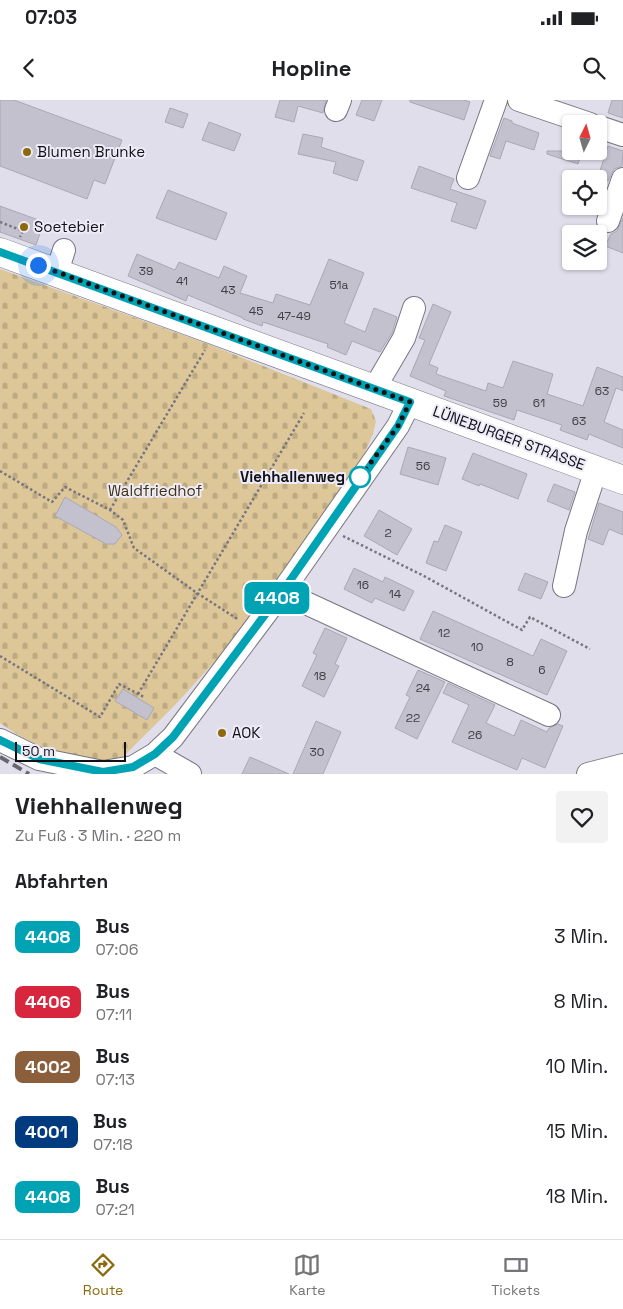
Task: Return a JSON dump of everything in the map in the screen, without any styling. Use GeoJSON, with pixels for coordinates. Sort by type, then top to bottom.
{"type":"FeatureCollection","features":[{"type":"Feature","properties":{"kind":"main road","name":"LÜNEBURGER STRASSE"},"geometry":{"type":"LineString","coordinates":[[10,245],[61,261],[216,331],[623,480]]}},
{"type":"Feature","properties":{"kind":"street"},"geometry":{"type":"LineString","coordinates":[[468,178],[496,100]]}},
{"type":"Feature","properties":{"kind":"street"},"geometry":{"type":"LineString","coordinates":[[519,100],[563,115]]}},
{"type":"Feature","properties":{"kind":"street"},"geometry":{"type":"LineString","coordinates":[[608,129],[623,135]]}},
{"type":"Feature","properties":{"kind":"street"},"geometry":{"type":"LineString","coordinates":[[608,221],[623,179]]}},
{"type":"Feature","properties":{"kind":"street"},"geometry":{"type":"LineString","coordinates":[[374,389],[404,338],[414,308]]}},
{"type":"Feature","properties":{"kind":"street"},"geometry":{"type":"LineString","coordinates":[[0,740],[39,759],[103,772],[133,767],[155,754],[173,737],[282,592],[398,426],[410,402]]}},
{"type":"Feature","properties":{"kind":"street"},"geometry":{"type":"LineString","coordinates":[[564,586],[576,531],[596,470]]}},
{"type":"Feature","properties":{"kind":"street"},"geometry":{"type":"LineString","coordinates":[[282,592],[549,716]]}},
{"type":"Feature","properties":{"kind":"street"},"geometry":{"type":"LineString","coordinates":[[155,754],[190,774]]}},
{"type":"Feature","properties":{"kind":"street"},"geometry":{"type":"LineString","coordinates":[[588,774],[623,765]]}},
{"type":"Feature","properties":{"kind":"path"},"geometry":{"type":"LineString","coordinates":[[0,222],[23,231],[10,245]]}},
{"type":"Feature","properties":{"kind":"path"},"geometry":{"type":"LineString","coordinates":[[110,510],[216,331]]}},
{"type":"Feature","properties":{"kind":"path"},"geometry":{"type":"LineString","coordinates":[[138,694],[304,413]]}},
{"type":"Feature","properties":{"kind":"path"},"geometry":{"type":"LineString","coordinates":[[0,471],[52,502],[64,488],[110,510],[123,520],[134,548],[197,593],[247,625],[255,628]]}},
{"type":"Feature","properties":{"kind":"path"},"geometry":{"type":"LineString","coordinates":[[326,528],[424,576],[522,630],[530,616],[590,649]]}},
{"type":"Feature","properties":{"kind":"path"},"geometry":{"type":"LineString","coordinates":[[0,656],[100,717],[119,684],[144,697]]}},
{"type":"Feature","properties":{"kind":"green space","name":"Waldfriedhof"},"geometry":{"type":"Polygon","coordinates":[[[0,269],[208,344],[371,409],[376,421],[373,434],[364,454],[275,591],[229,646],[175,705],[122,758],[99,763],[47,749],[21,737],[0,723],[0,269]]]}},
{"type":"Feature","properties":{"kind":"building"},"geometry":{"type":"Polygon","coordinates":[[[0,100],[14,100],[122,140],[105,184],[94,180],[87,199],[0,166],[0,100]]]}},
{"type":"Feature","properties":{"kind":"building"},"geometry":{"type":"Polygon","coordinates":[[[280,100],[326,100],[323,113],[298,106],[294,122],[275,117],[280,100]]]}},
{"type":"Feature","properties":{"kind":"building"},"geometry":{"type":"Polygon","coordinates":[[[362,100],[382,100],[374,121],[356,115],[362,100]]]}},
{"type":"Feature","properties":{"kind":"building"},"geometry":{"type":"Polygon","coordinates":[[[410,100],[464,100],[470,102],[464,120],[410,102],[410,100]]]}},
{"type":"Feature","properties":{"kind":"building"},"geometry":{"type":"Polygon","coordinates":[[[612,100],[623,100],[623,118],[608,113],[612,100]]]}},
{"type":"Feature","properties":{"kind":"building"},"geometry":{"type":"Polygon","coordinates":[[[170,108],[188,114],[183,128],[165,122],[170,108]]]}},
{"type":"Feature","properties":{"kind":"building"},"geometry":{"type":"Polygon","coordinates":[[[504,118],[539,133],[534,150],[506,141],[500,159],[490,156],[504,118]]]}},
{"type":"Feature","properties":{"kind":"building"},"geometry":{"type":"Polygon","coordinates":[[[209,122],[241,134],[234,151],[202,140],[209,122]]]}},
{"type":"Feature","properties":{"kind":"building"},"geometry":{"type":"Polygon","coordinates":[[[303,134],[323,138],[321,147],[364,161],[357,181],[333,173],[336,162],[298,154],[303,134]]]}},
{"type":"Feature","properties":{"kind":"building"},"geometry":{"type":"Polygon","coordinates":[[[608,146],[623,151],[622,166],[614,169],[608,181],[607,170],[600,170],[603,160],[608,160],[608,146]]]}},
{"type":"Feature","properties":{"kind":"building"},"geometry":{"type":"Polygon","coordinates":[[[547,151],[562,151],[562,159],[547,154],[547,151]]]}},
{"type":"Feature","properties":{"kind":"building"},"geometry":{"type":"Polygon","coordinates":[[[566,160],[579,160],[578,164],[566,160]]]}},
{"type":"Feature","properties":{"kind":"building"},"geometry":{"type":"Polygon","coordinates":[[[419,166],[454,179],[450,189],[486,201],[476,229],[451,221],[457,203],[411,188],[419,166]]]}},
{"type":"Feature","properties":{"kind":"building"},"geometry":{"type":"Polygon","coordinates":[[[168,190],[227,213],[216,240],[156,218],[168,190]]]}},
{"type":"Feature","properties":{"kind":"building"},"geometry":{"type":"Polygon","coordinates":[[[0,206],[44,222],[36,245],[0,232],[0,206]]]}},
{"type":"Feature","properties":{"kind":"building"},"geometry":{"type":"Polygon","coordinates":[[[623,218],[623,253],[607,247],[611,234],[617,231],[623,218]]]}},
{"type":"Feature","properties":{"kind":"building"},"geometry":{"type":"Polygon","coordinates":[[[137,254],[175,270],[179,262],[219,278],[224,266],[247,276],[240,293],[273,303],[276,294],[310,305],[329,259],[364,273],[344,323],[365,332],[374,308],[397,317],[392,333],[380,352],[352,341],[346,355],[327,347],[328,344],[263,322],[262,326],[188,295],[186,301],[128,276],[137,254]]]}},
{"type":"Feature","properties":{"kind":"building"},"geometry":{"type":"Polygon","coordinates":[[[433,304],[451,312],[429,364],[438,368],[436,374],[486,391],[488,383],[503,388],[513,361],[553,374],[547,394],[583,406],[597,367],[623,377],[623,391],[616,388],[604,422],[623,430],[623,448],[589,434],[587,440],[560,430],[562,425],[517,410],[514,420],[444,396],[446,391],[410,376],[425,340],[419,338],[433,304]]]}},
{"type":"Feature","properties":{"kind":"building"},"geometry":{"type":"Polygon","coordinates":[[[408,447],[446,458],[438,485],[400,474],[408,447]]]}},
{"type":"Feature","properties":{"kind":"building"},"geometry":{"type":"Polygon","coordinates":[[[473,453],[527,474],[518,499],[462,479],[473,453]]]}},
{"type":"Feature","properties":{"kind":"building"},"geometry":{"type":"Polygon","coordinates":[[[554,484],[575,492],[569,510],[547,501],[554,484]]]}},
{"type":"Feature","properties":{"kind":"building"},"geometry":{"type":"Polygon","coordinates":[[[65,497],[116,527],[122,535],[115,544],[106,544],[55,516],[65,497]]]}},
{"type":"Feature","properties":{"kind":"building"},"geometry":{"type":"Polygon","coordinates":[[[599,503],[623,512],[623,535],[609,529],[603,545],[588,539],[599,503]]]}},
{"type":"Feature","properties":{"kind":"building"},"geometry":{"type":"Polygon","coordinates":[[[379,510],[412,529],[397,555],[364,536],[379,510]]]}},
{"type":"Feature","properties":{"kind":"building"},"geometry":{"type":"Polygon","coordinates":[[[445,525],[462,532],[446,571],[426,563],[434,541],[438,542],[445,525]]]}},
{"type":"Feature","properties":{"kind":"building"},"geometry":{"type":"Polygon","coordinates":[[[354,568],[383,582],[385,577],[414,591],[404,611],[375,598],[372,603],[344,589],[354,568]]]}},
{"type":"Feature","properties":{"kind":"building"},"geometry":{"type":"Polygon","coordinates":[[[525,573],[548,582],[541,599],[518,590],[525,573]]]}},
{"type":"Feature","properties":{"kind":"building"},"geometry":{"type":"Polygon","coordinates":[[[433,611],[533,656],[541,639],[567,651],[547,695],[420,639],[433,611]]]}},
{"type":"Feature","properties":{"kind":"building"},"geometry":{"type":"Polygon","coordinates":[[[325,628],[347,638],[335,664],[339,666],[324,697],[302,686],[317,655],[313,653],[325,628]]]}},
{"type":"Feature","properties":{"kind":"building"},"geometry":{"type":"Polygon","coordinates":[[[418,670],[445,682],[417,739],[395,728],[410,697],[406,695],[418,670]]]}},
{"type":"Feature","properties":{"kind":"building"},"geometry":{"type":"Polygon","coordinates":[[[448,683],[495,705],[486,723],[514,736],[521,720],[547,732],[549,728],[558,724],[563,726],[545,768],[522,758],[517,770],[452,742],[469,705],[443,693],[448,683]]]}},
{"type":"Feature","properties":{"kind":"building"},"geometry":{"type":"Polygon","coordinates":[[[123,689],[154,708],[147,720],[115,701],[123,689]]]}},
{"type":"Feature","properties":{"kind":"building","name":"AOK"},"geometry":{"type":"Polygon","coordinates":[[[316,721],[341,732],[323,774],[293,774],[316,721]]]}},
{"type":"Feature","properties":{"kind":"building","name":"AOK"},"geometry":{"type":"Polygon","coordinates":[[[250,757],[289,774],[242,774],[250,757]]]}},
{"type":"Feature","properties":{"kind":"railway"},"geometry":{"type":"LineString","coordinates":[[0,757],[29,774]]}},
{"type":"Feature","properties":{"kind":"bus line","name":"4408"},"geometry":{"type":"LineString","coordinates":[[0,252],[410,402],[398,426],[282,592],[173,737],[155,754],[133,767],[103,772],[39,759],[0,740]]}},
{"type":"Feature","properties":{"kind":"place","name":"Blumen Brunke"},"geometry":{"type":"Point","coordinates":[27,152]}},
{"type":"Feature","properties":{"kind":"place","name":"Soetebier"},"geometry":{"type":"Point","coordinates":[24,227]}},
{"type":"Feature","properties":{"kind":"place","name":"Viehhallenweg"},"geometry":{"type":"Point","coordinates":[360,477]}},
{"type":"Feature","properties":{"kind":"place","name":"AOK"},"geometry":{"type":"Point","coordinates":[222,733]}},
{"type":"Feature","properties":{"kind":"route"},"geometry":{"type":"LineString","coordinates":[[38,265],[410,402],[398,426],[360,477]]}}]}
